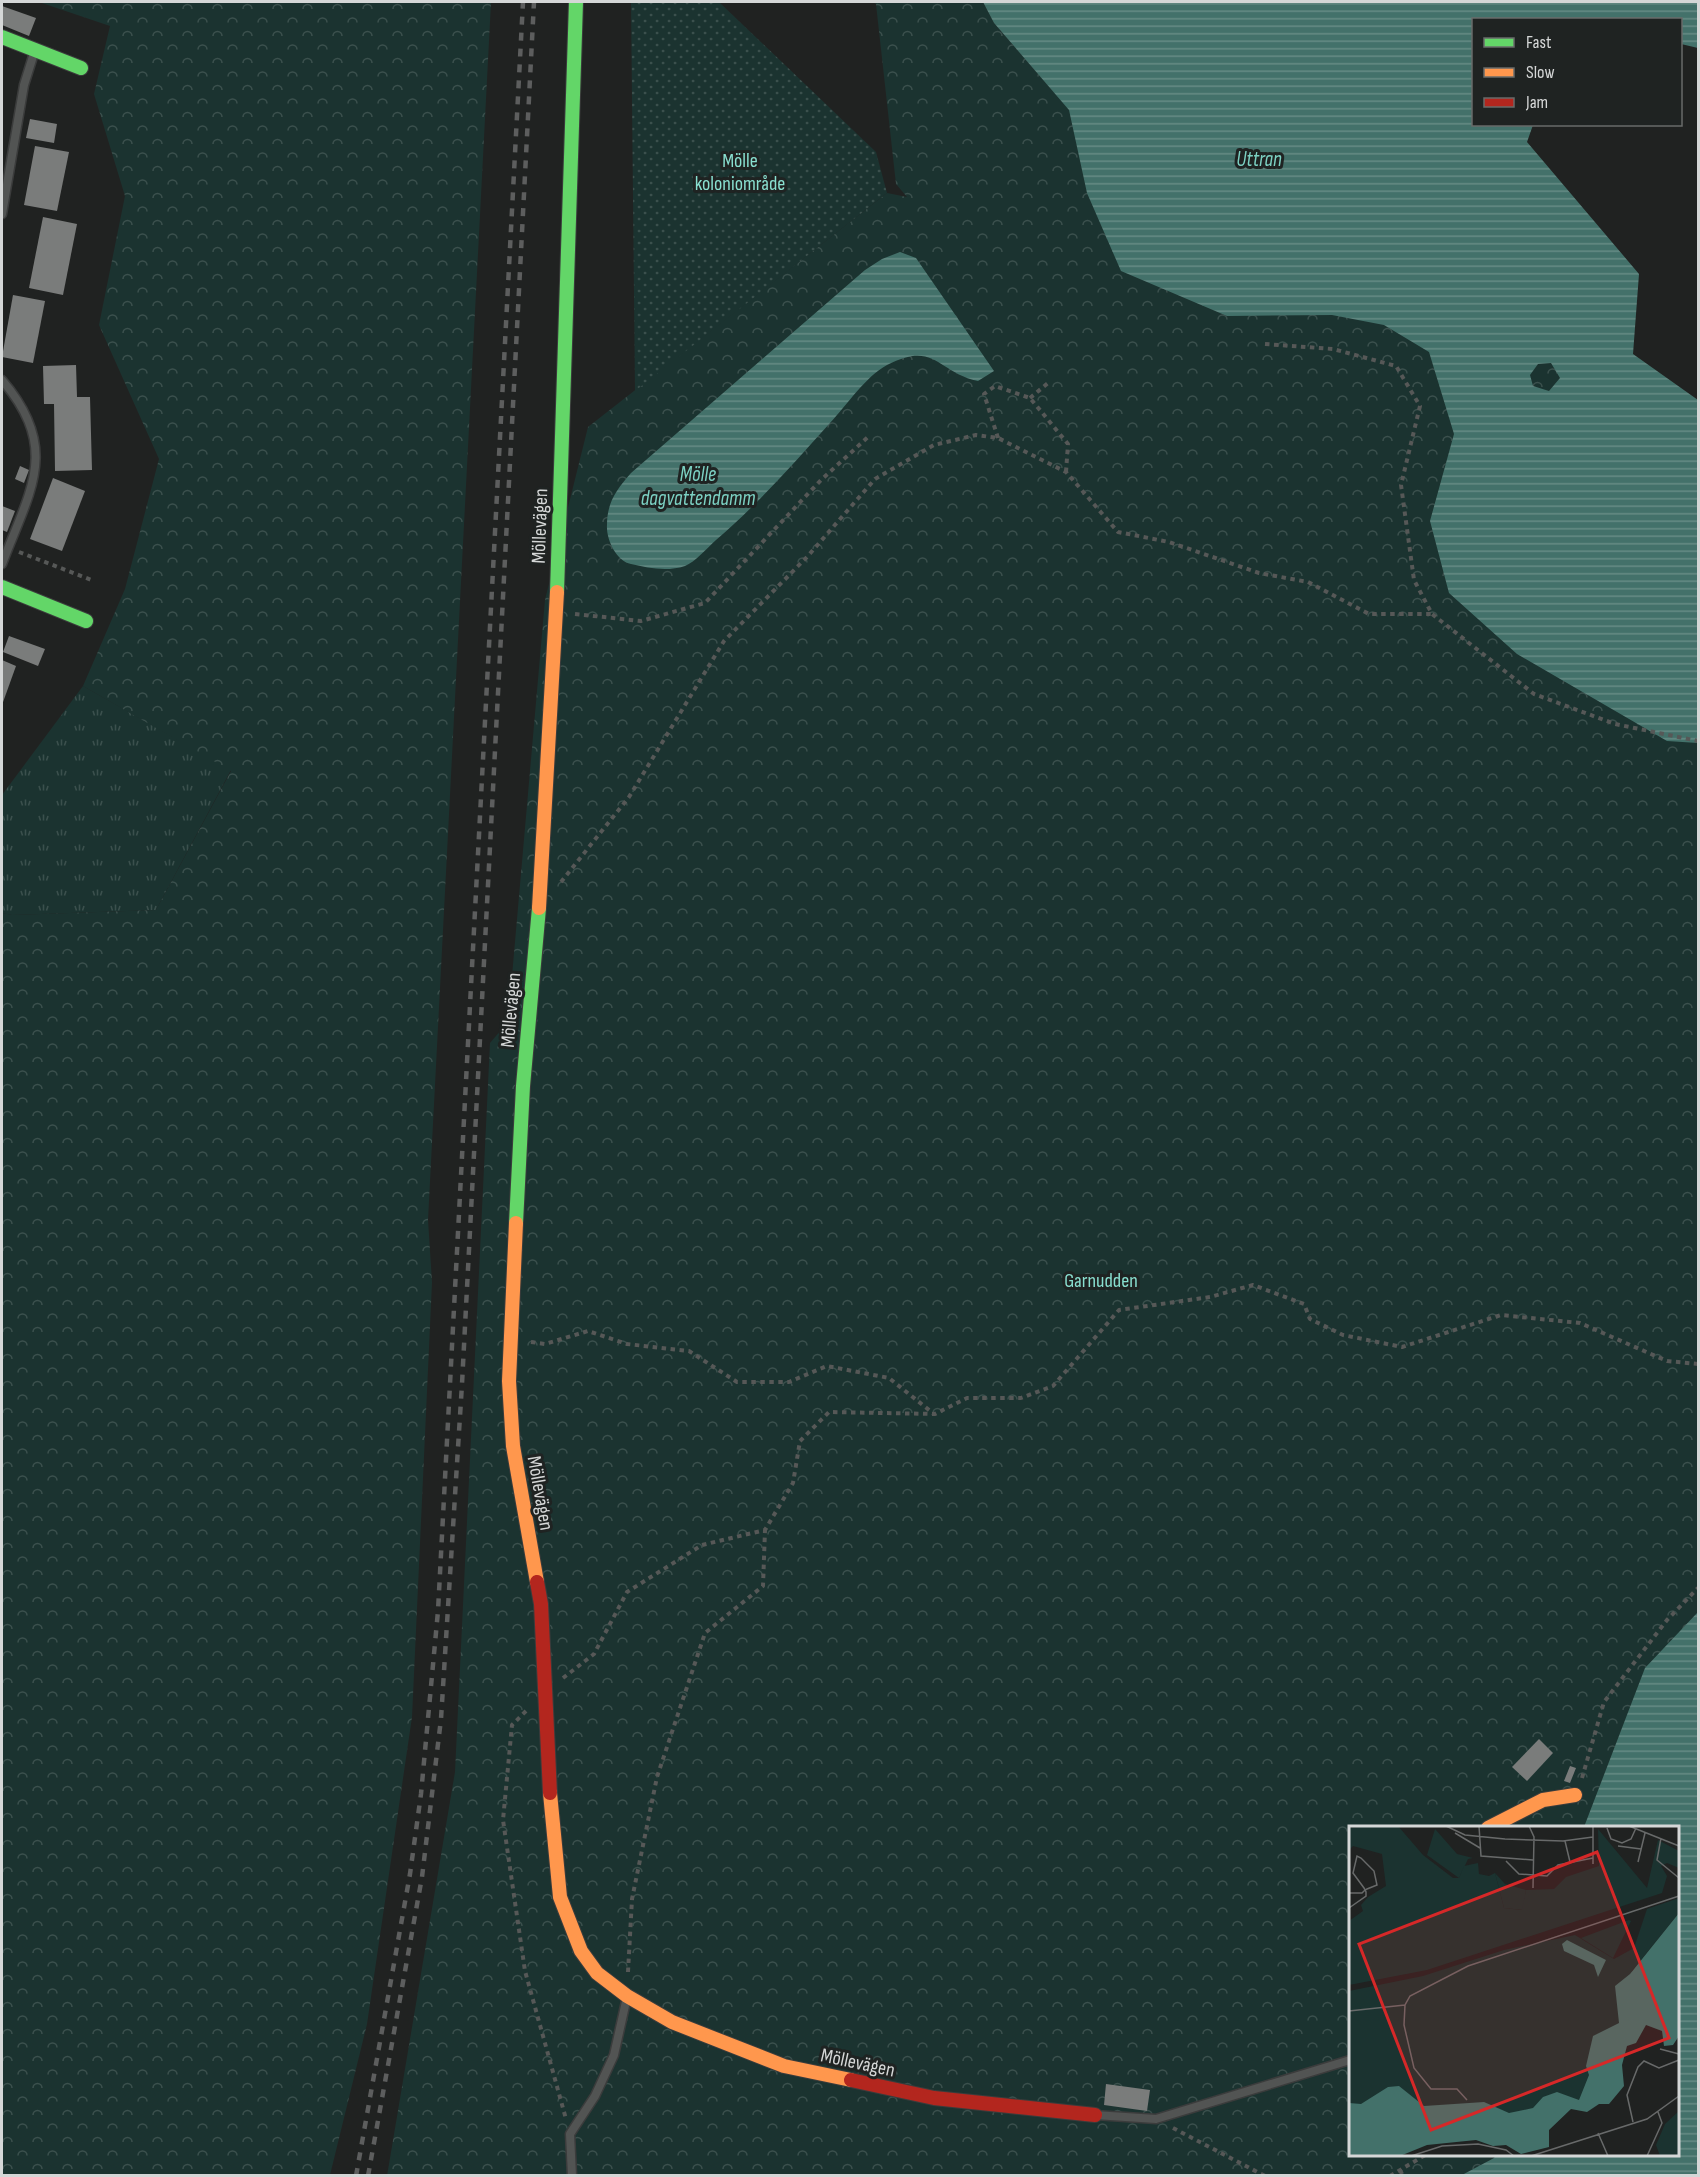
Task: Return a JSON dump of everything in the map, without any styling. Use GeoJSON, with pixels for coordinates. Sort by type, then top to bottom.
{"type":"FeatureCollection","features":[{"type":"Feature","properties":{"kind":"street","name":"Möllevägen"},"geometry":{"type":"LineString","coordinates":[[576,2],[556,612],[539,909],[523,1086],[509,1381],[513,1446],[541,1604],[551,1821],[560,1897],[581,1951],[597,1973],[627,1996],[672,2022],[784,2066],[934,2098],[1095,2115]]}},
{"type":"Feature","properties":{"kind":"street"},"geometry":{"type":"LineString","coordinates":[[2,37],[81,68]]}},
{"type":"Feature","properties":{"kind":"street"},"geometry":{"type":"LineString","coordinates":[[2,587],[86,621]]}},
{"type":"Feature","properties":{"kind":"street"},"geometry":{"type":"LineString","coordinates":[[1490,1826],[1543,1800],[1575,1795]]}},
{"type":"Feature","properties":{"kind":"lane"},"geometry":{"type":"LineString","coordinates":[[2,214],[24,85],[35,50]]}},
{"type":"Feature","properties":{"kind":"lane"},"geometry":{"type":"LineString","coordinates":[[2,380],[16,396],[30,421],[36,459],[36,475],[2,564]]}},
{"type":"Feature","properties":{"kind":"lane"},"geometry":{"type":"LineString","coordinates":[[573,2175],[570,2134],[595,2096],[614,2055],[627,1996]]}},
{"type":"Feature","properties":{"kind":"lane"},"geometry":{"type":"LineString","coordinates":[[1095,2115],[1156,2119],[1349,2060]]}},
{"type":"Feature","properties":{"kind":"path"},"geometry":{"type":"LineString","coordinates":[[1265,344],[1333,348],[1396,366],[1420,406],[1401,485],[1414,580],[1432,614],[1534,694],[1615,724],[1698,741]]}},
{"type":"Feature","properties":{"kind":"path"},"geometry":{"type":"LineString","coordinates":[[1030,398],[1048,383]]}},
{"type":"Feature","properties":{"kind":"path"},"geometry":{"type":"LineString","coordinates":[[998,438],[984,394],[995,386],[1030,398],[1068,444],[1066,472]]}},
{"type":"Feature","properties":{"kind":"path"},"geometry":{"type":"LineString","coordinates":[[539,909],[629,797],[724,641],[807,557],[875,479],[934,445],[976,435],[998,438],[1066,472],[1118,532],[1168,542],[1259,573],[1308,582],[1370,614],[1432,614]]}},
{"type":"Feature","properties":{"kind":"path"},"geometry":{"type":"LineString","coordinates":[[556,612],[641,621],[705,603],[821,480],[868,437]]}},
{"type":"Feature","properties":{"kind":"path"},"geometry":{"type":"LineString","coordinates":[[8,548],[93,580]]}},
{"type":"Feature","properties":{"kind":"path"},"geometry":{"type":"LineString","coordinates":[[627,1996],[632,1899],[657,1777],[705,1633],[763,1586],[765,1530],[793,1483],[800,1441],[829,1412],[935,1414],[967,1398],[1021,1398],[1053,1386],[1119,1310],[1210,1297],[1253,1285],[1304,1304],[1310,1319],[1343,1335],[1401,1347],[1500,1315],[1580,1323],[1667,1361],[1698,1364]]}},
{"type":"Feature","properties":{"kind":"path"},"geometry":{"type":"LineString","coordinates":[[510,1339],[545,1344],[588,1331],[627,1344],[689,1351],[737,1382],[789,1382],[827,1366],[889,1378],[935,1414]]}},
{"type":"Feature","properties":{"kind":"path"},"geometry":{"type":"LineString","coordinates":[[570,2134],[525,1971],[503,1820],[512,1725],[546,1690],[594,1654],[627,1592],[702,1545],[765,1530]]}},
{"type":"Feature","properties":{"kind":"path"},"geometry":{"type":"LineString","coordinates":[[1575,1795],[1588,1762],[1604,1702],[1667,1620],[1698,1588]]}},
{"type":"Feature","properties":{"kind":"path"},"geometry":{"type":"LineString","coordinates":[[1156,2119],[1265,2175]]}},
{"type":"Feature","properties":{"kind":"path"},"geometry":{"type":"LineString","coordinates":[[1390,2175],[1424,2156]]}},
{"type":"Feature","properties":{"kind":"path"},"geometry":{"type":"LineString","coordinates":[[1400,2170],[1403,2175]]}},
{"type":"Feature","properties":{"kind":"green space"},"geometry":{"type":"Polygon","coordinates":[[[39,2],[491,2],[428,1220],[432,1282],[412,1717],[367,2024],[330,2175],[2,2175],[2,913],[12,915],[156,910],[231,771],[83,686],[125,589],[159,459],[99,325],[125,196],[94,94],[110,26],[39,2]]]}},
{"type":"Feature","properties":{"kind":"green space","name":"Mölle koloniområde"},"geometry":{"type":"Polygon","coordinates":[[[631,2],[719,2],[876,152],[887,193],[635,391],[631,2]]]}},
{"type":"Feature","properties":{"kind":"green space","name":"Garnudden"},"geometry":{"type":"Polygon","coordinates":[[[873,2],[983,2],[994,23],[1053,91],[1425,56],[1698,528],[1698,2096],[1678,2175],[387,2176],[455,1772],[490,1043],[508,1022],[545,600],[588,427],[887,193],[907,197],[896,184],[876,4],[873,2]]]}},
{"type":"Feature","properties":{"kind":"green space"},"geometry":{"type":"Polygon","coordinates":[[[83,686],[231,770],[156,910],[12,915],[2,913],[2,795],[83,686]]]}},
{"type":"Feature","properties":{"kind":"water","name":"Uttran"},"geometry":{"type":"Polygon","coordinates":[[[983,2],[1698,2],[1698,48],[1682,44],[1682,18],[1472,18],[1472,126],[1533,126],[1527,142],[1639,274],[1633,354],[1698,400],[1698,743],[1667,741],[1517,654],[1449,593],[1430,521],[1454,434],[1429,352],[1384,325],[1332,315],[1227,316],[1121,271],[1087,193],[1069,110],[994,23],[983,2]],[[1551,363],[1538,364],[1530,375],[1533,386],[1549,391],[1560,378],[1551,363]]]}},
{"type":"Feature","properties":{"kind":"water","name":"Mölle dagvattendamm"},"geometry":{"type":"Polygon","coordinates":[[[900,252],[916,258],[994,371],[978,381],[964,377],[926,357],[903,358],[887,365],[864,384],[761,498],[693,561],[678,568],[664,569],[631,564],[621,559],[613,549],[608,537],[607,517],[614,496],[631,473],[865,270],[882,259],[900,252]]]}},
{"type":"Feature","properties":{"kind":"water"},"geometry":{"type":"Polygon","coordinates":[[[1698,1612],[1698,2175],[1462,2175],[1495,2156],[1679,2156],[1679,1826],[1584,1826],[1645,1668],[1698,1612]]]}},
{"type":"Feature","properties":{"kind":"building"},"geometry":{"type":"Polygon","coordinates":[[[2,6],[36,18],[29,36],[2,25],[2,6]]]}},
{"type":"Feature","properties":{"kind":"building"},"geometry":{"type":"Polygon","coordinates":[[[30,119],[57,124],[54,143],[26,138],[30,119]]]}},
{"type":"Feature","properties":{"kind":"building"},"geometry":{"type":"Polygon","coordinates":[[[35,146],[69,152],[57,211],[24,205],[35,146]]]}},
{"type":"Feature","properties":{"kind":"building"},"geometry":{"type":"Polygon","coordinates":[[[43,217],[77,224],[63,295],[29,288],[43,217]]]}},
{"type":"Feature","properties":{"kind":"building"},"geometry":{"type":"Polygon","coordinates":[[[13,295],[45,301],[33,363],[2,357],[13,295]]]}},
{"type":"Feature","properties":{"kind":"building"},"geometry":{"type":"Polygon","coordinates":[[[76,365],[77,397],[90,397],[92,470],[55,471],[54,404],[44,404],[43,366],[76,365]]]}},
{"type":"Feature","properties":{"kind":"building"},"geometry":{"type":"Polygon","coordinates":[[[20,466],[29,470],[24,483],[15,479],[20,466]]]}},
{"type":"Feature","properties":{"kind":"building"},"geometry":{"type":"Polygon","coordinates":[[[53,478],[85,491],[62,551],[30,539],[53,478]]]}},
{"type":"Feature","properties":{"kind":"building"},"geometry":{"type":"Polygon","coordinates":[[[2,506],[15,511],[7,532],[2,530],[2,506]]]}},
{"type":"Feature","properties":{"kind":"building"},"geometry":{"type":"Polygon","coordinates":[[[9,636],[45,649],[38,666],[3,652],[9,636]]]}},
{"type":"Feature","properties":{"kind":"building"},"geometry":{"type":"Polygon","coordinates":[[[2,660],[16,666],[2,705],[2,660]]]}},
{"type":"Feature","properties":{"kind":"building"},"geometry":{"type":"Polygon","coordinates":[[[1539,1739],[1553,1753],[1527,1781],[1512,1767],[1539,1739]]]}},
{"type":"Feature","properties":{"kind":"building"},"geometry":{"type":"Polygon","coordinates":[[[1570,1766],[1576,1768],[1570,1783],[1564,1781],[1570,1766]]]}},
{"type":"Feature","properties":{"kind":"building"},"geometry":{"type":"Polygon","coordinates":[[[1106,2084],[1150,2090],[1147,2111],[1104,2105],[1106,2084]]]}},
{"type":"Feature","properties":{"kind":"railway"},"geometry":{"type":"LineString","coordinates":[[356,2176],[410,1874],[421,1794],[438,1611],[523,2]]}},
{"type":"Feature","properties":{"kind":"railway"},"geometry":{"type":"LineString","coordinates":[[368,2176],[422,1877],[441,1719],[462,1384],[534,2]]}},
{"type":"Feature","properties":{"kind":"traffic: fast"},"geometry":{"type":"LineString","coordinates":[[557,592],[576,2]]}},
{"type":"Feature","properties":{"kind":"traffic: fast"},"geometry":{"type":"LineString","coordinates":[[2,37],[81,68]]}},
{"type":"Feature","properties":{"kind":"traffic: fast"},"geometry":{"type":"LineString","coordinates":[[2,587],[86,621]]}},
{"type":"Feature","properties":{"kind":"traffic: fast"},"geometry":{"type":"LineString","coordinates":[[516,1223],[523,1086],[539,908]]}},
{"type":"Feature","properties":{"kind":"traffic: slow"},"geometry":{"type":"LineString","coordinates":[[539,908],[557,592]]}},
{"type":"Feature","properties":{"kind":"traffic: slow"},"geometry":{"type":"LineString","coordinates":[[516,1223],[509,1381],[513,1446],[537,1582]]}},
{"type":"Feature","properties":{"kind":"traffic: slow"},"geometry":{"type":"LineString","coordinates":[[550,1793],[560,1897],[581,1951],[597,1973],[627,1996],[672,2022],[784,2066],[851,2080]]}},
{"type":"Feature","properties":{"kind":"traffic: slow"},"geometry":{"type":"LineString","coordinates":[[1492,1826],[1543,1800],[1575,1795]]}},
{"type":"Feature","properties":{"kind":"traffic: jam"},"geometry":{"type":"LineString","coordinates":[[537,1582],[541,1604],[550,1793]]}},
{"type":"Feature","properties":{"kind":"traffic: jam"},"geometry":{"type":"LineString","coordinates":[[851,2080],[934,2098],[1095,2115]]}}]}
